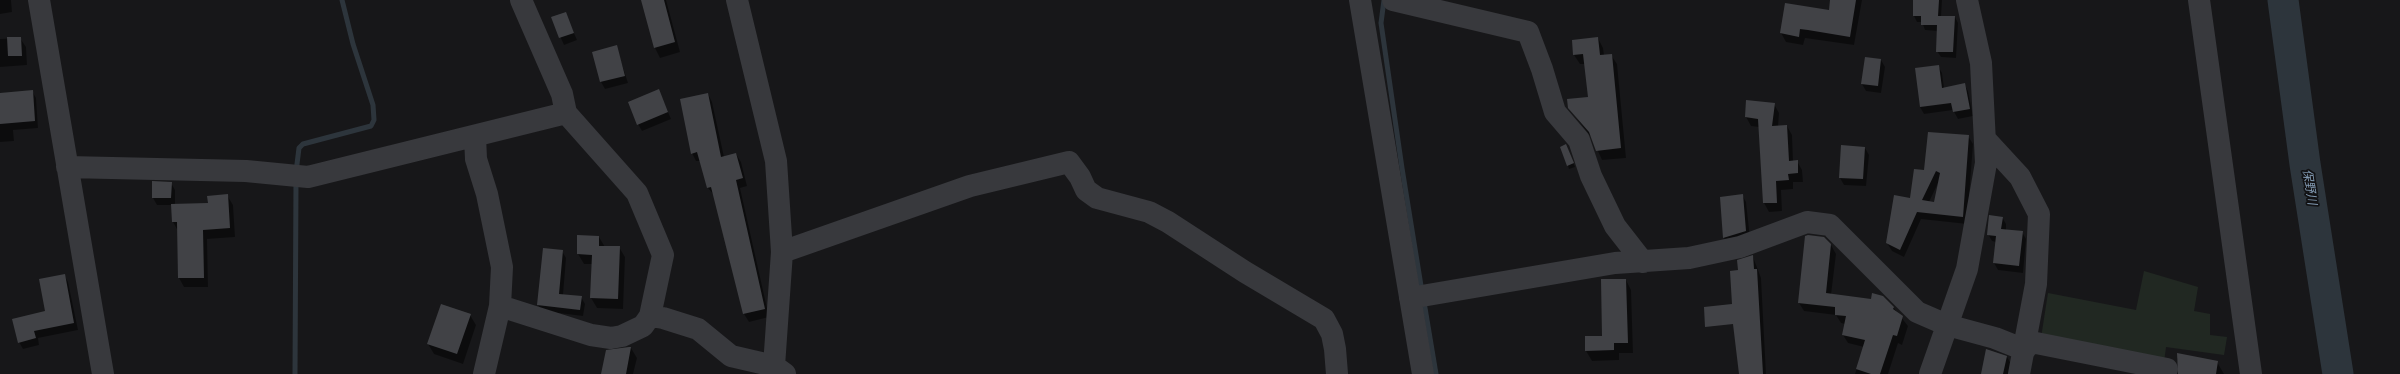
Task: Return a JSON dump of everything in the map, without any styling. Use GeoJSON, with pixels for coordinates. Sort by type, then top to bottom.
{"type":"FeatureCollection","features":[{"type":"Feature","properties":{"kind":"street"},"geometry":{"type":"LineString","coordinates":[[39,0],[103,374]]}},
{"type":"Feature","properties":{"kind":"street"},"geometry":{"type":"LineString","coordinates":[[500,306],[591,335],[611,338],[635,331],[643,326],[650,316],[663,255],[637,193],[566,113],[562,94],[521,0]]}},
{"type":"Feature","properties":{"kind":"street"},"geometry":{"type":"LineString","coordinates":[[650,316],[663,318],[698,329],[731,356],[780,370],[782,252],[776,161],[737,0]]}},
{"type":"Feature","properties":{"kind":"street"},"geometry":{"type":"LineString","coordinates":[[1360,0],[1423,374]]}},
{"type":"Feature","properties":{"kind":"street"},"geometry":{"type":"LineString","coordinates":[[1394,0],[1528,32],[1542,68],[1555,112],[1578,140],[1590,176],[1615,226],[1643,262]]}},
{"type":"Feature","properties":{"kind":"street"},"geometry":{"type":"LineString","coordinates":[[1930,374],[1967,269],[1986,163],[1981,63],[1967,0]]}},
{"type":"Feature","properties":{"kind":"street"},"geometry":{"type":"LineString","coordinates":[[2199,0],[2251,374]]}},
{"type":"Feature","properties":{"kind":"street"},"geometry":{"type":"LineString","coordinates":[[67,167],[246,171],[308,178],[566,113]]}},
{"type":"Feature","properties":{"kind":"street"},"geometry":{"type":"LineString","coordinates":[[475,136],[476,159],[487,194],[502,267],[500,306],[484,374]]}},
{"type":"Feature","properties":{"kind":"street"},"geometry":{"type":"LineString","coordinates":[[1985,139],[2020,177],[2039,214],[2036,284],[2026,346],[2019,374]]}},
{"type":"Feature","properties":{"kind":"street"},"geometry":{"type":"LineString","coordinates":[[782,252],[970,186],[1069,162],[1080,177],[1086,190],[1097,198],[1149,212],[1245,272],[1324,318],[1332,334],[1335,349],[1336,374]]}},
{"type":"Feature","properties":{"kind":"street"},"geometry":{"type":"LineString","coordinates":[[1410,298],[1615,263],[1689,258],[1740,247],[1808,222],[1830,225],[1917,312],[1947,325],[2026,346],[2167,369]]}},
{"type":"Feature","properties":{"kind":"shaded area"},"geometry":{"type":"Polygon","coordinates":[[[2144,271],[2198,287],[2194,311],[2210,314],[2210,335],[2227,337],[2224,355],[2166,347],[2164,362],[2041,338],[2048,293],[2136,310],[2144,271]]]}},
{"type":"Feature","properties":{"kind":"building"},"geometry":{"type":"Polygon","coordinates":[[[641,0],[664,0],[675,42],[654,48],[641,0]]]}},
{"type":"Feature","properties":{"kind":"building"},"geometry":{"type":"Polygon","coordinates":[[[1830,0],[1856,0],[1850,37],[1800,29],[1799,37],[1780,33],[1785,3],[1829,10],[1830,0]]]}},
{"type":"Feature","properties":{"kind":"building"},"geometry":{"type":"Polygon","coordinates":[[[1913,0],[1939,0],[1938,16],[1955,16],[1953,52],[1936,52],[1937,25],[1921,25],[1921,16],[1913,16],[1913,0]]]}},
{"type":"Feature","properties":{"kind":"building"},"geometry":{"type":"Polygon","coordinates":[[[566,12],[574,33],[559,38],[551,17],[566,12]]]}},
{"type":"Feature","properties":{"kind":"building"},"geometry":{"type":"Polygon","coordinates":[[[7,37],[21,37],[22,56],[8,56],[7,37]]]}},
{"type":"Feature","properties":{"kind":"building"},"geometry":{"type":"Polygon","coordinates":[[[1598,37],[1600,55],[1612,54],[1621,148],[1596,151],[1589,132],[1568,108],[1567,99],[1588,97],[1583,54],[1573,55],[1572,40],[1598,37]]]}},
{"type":"Feature","properties":{"kind":"building"},"geometry":{"type":"Polygon","coordinates":[[[617,45],[625,76],[600,82],[592,52],[617,45]]]}},
{"type":"Feature","properties":{"kind":"building"},"geometry":{"type":"Polygon","coordinates":[[[1865,57],[1881,59],[1878,86],[1861,84],[1865,57]]]}},
{"type":"Feature","properties":{"kind":"building"},"geometry":{"type":"Polygon","coordinates":[[[1939,65],[1942,88],[1965,83],[1970,109],[1953,112],[1951,103],[1920,107],[1915,68],[1939,65]]]}},
{"type":"Feature","properties":{"kind":"building"},"geometry":{"type":"Polygon","coordinates":[[[659,89],[668,112],[637,125],[628,102],[659,89]]]}},
{"type":"Feature","properties":{"kind":"building"},"geometry":{"type":"Polygon","coordinates":[[[33,90],[35,121],[0,124],[0,93],[33,90]]]}},
{"type":"Feature","properties":{"kind":"building"},"geometry":{"type":"Polygon","coordinates":[[[708,93],[721,157],[736,153],[743,178],[736,180],[765,309],[743,314],[711,187],[707,188],[697,152],[691,154],[680,99],[708,93]]]}},
{"type":"Feature","properties":{"kind":"building"},"geometry":{"type":"Polygon","coordinates":[[[1746,100],[1775,103],[1772,126],[1787,125],[1789,161],[1798,160],[1798,173],[1788,174],[1789,180],[1776,181],[1777,203],[1763,203],[1758,119],[1745,117],[1746,100]]]}},
{"type":"Feature","properties":{"kind":"building"},"geometry":{"type":"Polygon","coordinates":[[[1928,132],[1969,135],[1963,217],[1917,212],[1900,250],[1886,243],[1894,195],[1910,198],[1914,169],[1924,170],[1928,132]],[[1936,171],[1922,200],[1934,202],[1940,173],[1936,171]]]}},
{"type":"Feature","properties":{"kind":"building"},"geometry":{"type":"Polygon","coordinates":[[[1566,144],[1574,163],[1567,166],[1560,147],[1566,144]]]}},
{"type":"Feature","properties":{"kind":"building"},"geometry":{"type":"Polygon","coordinates":[[[1841,145],[1865,147],[1863,179],[1839,178],[1841,145]]]}},
{"type":"Feature","properties":{"kind":"building"},"geometry":{"type":"Polygon","coordinates":[[[152,181],[172,182],[171,198],[152,198],[152,181]]]}},
{"type":"Feature","properties":{"kind":"building"},"geometry":{"type":"Polygon","coordinates":[[[228,194],[230,228],[203,230],[204,278],[178,278],[177,222],[172,222],[171,204],[208,203],[207,196],[228,194]]]}},
{"type":"Feature","properties":{"kind":"building"},"geometry":{"type":"Polygon","coordinates":[[[1743,194],[1746,231],[1723,238],[1720,197],[1743,194]]]}},
{"type":"Feature","properties":{"kind":"building"},"geometry":{"type":"Polygon","coordinates":[[[1989,215],[2003,217],[2001,229],[2023,231],[2019,266],[1993,263],[1996,236],[1987,235],[1989,215]]]}},
{"type":"Feature","properties":{"kind":"building"},"geometry":{"type":"Polygon","coordinates":[[[577,235],[599,236],[599,246],[620,246],[618,299],[590,298],[592,255],[577,254],[577,235]]]}},
{"type":"Feature","properties":{"kind":"building"},"geometry":{"type":"Polygon","coordinates":[[[1805,236],[1824,237],[1831,244],[1826,293],[1871,299],[1872,293],[1883,296],[1894,307],[1893,309],[1903,316],[1897,336],[1893,335],[1880,374],[1871,374],[1856,369],[1865,340],[1842,335],[1846,316],[1835,315],[1835,307],[1798,303],[1805,236]]]}},
{"type":"Feature","properties":{"kind":"building"},"geometry":{"type":"Polygon","coordinates":[[[543,248],[563,250],[559,294],[582,296],[580,310],[537,305],[543,248]]]}},
{"type":"Feature","properties":{"kind":"building"},"geometry":{"type":"Polygon","coordinates":[[[1753,255],[1754,269],[1757,269],[1763,374],[1739,374],[1733,324],[1705,327],[1704,307],[1732,304],[1730,271],[1738,270],[1737,260],[1753,255]]]}},
{"type":"Feature","properties":{"kind":"building"},"geometry":{"type":"Polygon","coordinates":[[[65,274],[74,323],[34,331],[36,338],[18,343],[12,319],[45,311],[39,279],[65,274]]]}},
{"type":"Feature","properties":{"kind":"building"},"geometry":{"type":"Polygon","coordinates":[[[1601,279],[1626,279],[1628,343],[1614,343],[1614,350],[1585,351],[1585,336],[1602,336],[1601,279]]]}},
{"type":"Feature","properties":{"kind":"building"},"geometry":{"type":"Polygon","coordinates":[[[441,304],[471,314],[457,354],[427,344],[441,304]]]}},
{"type":"Feature","properties":{"kind":"building"},"geometry":{"type":"Polygon","coordinates":[[[631,347],[626,374],[601,374],[606,350],[631,347]]]}},
{"type":"Feature","properties":{"kind":"building"},"geometry":{"type":"Polygon","coordinates":[[[1986,349],[2007,356],[2003,374],[1981,374],[1986,349]]]}},
{"type":"Feature","properties":{"kind":"building"},"geometry":{"type":"Polygon","coordinates":[[[2177,353],[2218,361],[2216,374],[2178,374],[2177,353]]]}},
{"type":"Feature","properties":{"kind":"waterway"},"geometry":{"type":"LineString","coordinates":[[296,172],[299,148],[303,144],[371,126],[374,120],[373,105],[353,44],[342,0]]}},
{"type":"Feature","properties":{"kind":"waterway"},"geometry":{"type":"LineString","coordinates":[[1384,0],[1381,23],[1422,292]]}},
{"type":"Feature","properties":{"kind":"waterway","name":"保野川"},"geometry":{"type":"LineString","coordinates":[[2283,0],[2305,164],[2338,374]]}},
{"type":"Feature","properties":{"kind":"waterway"},"geometry":{"type":"LineString","coordinates":[[295,374],[296,182]]}},
{"type":"Feature","properties":{"kind":"waterway"},"geometry":{"type":"LineString","coordinates":[[1424,302],[1436,374]]}}]}
